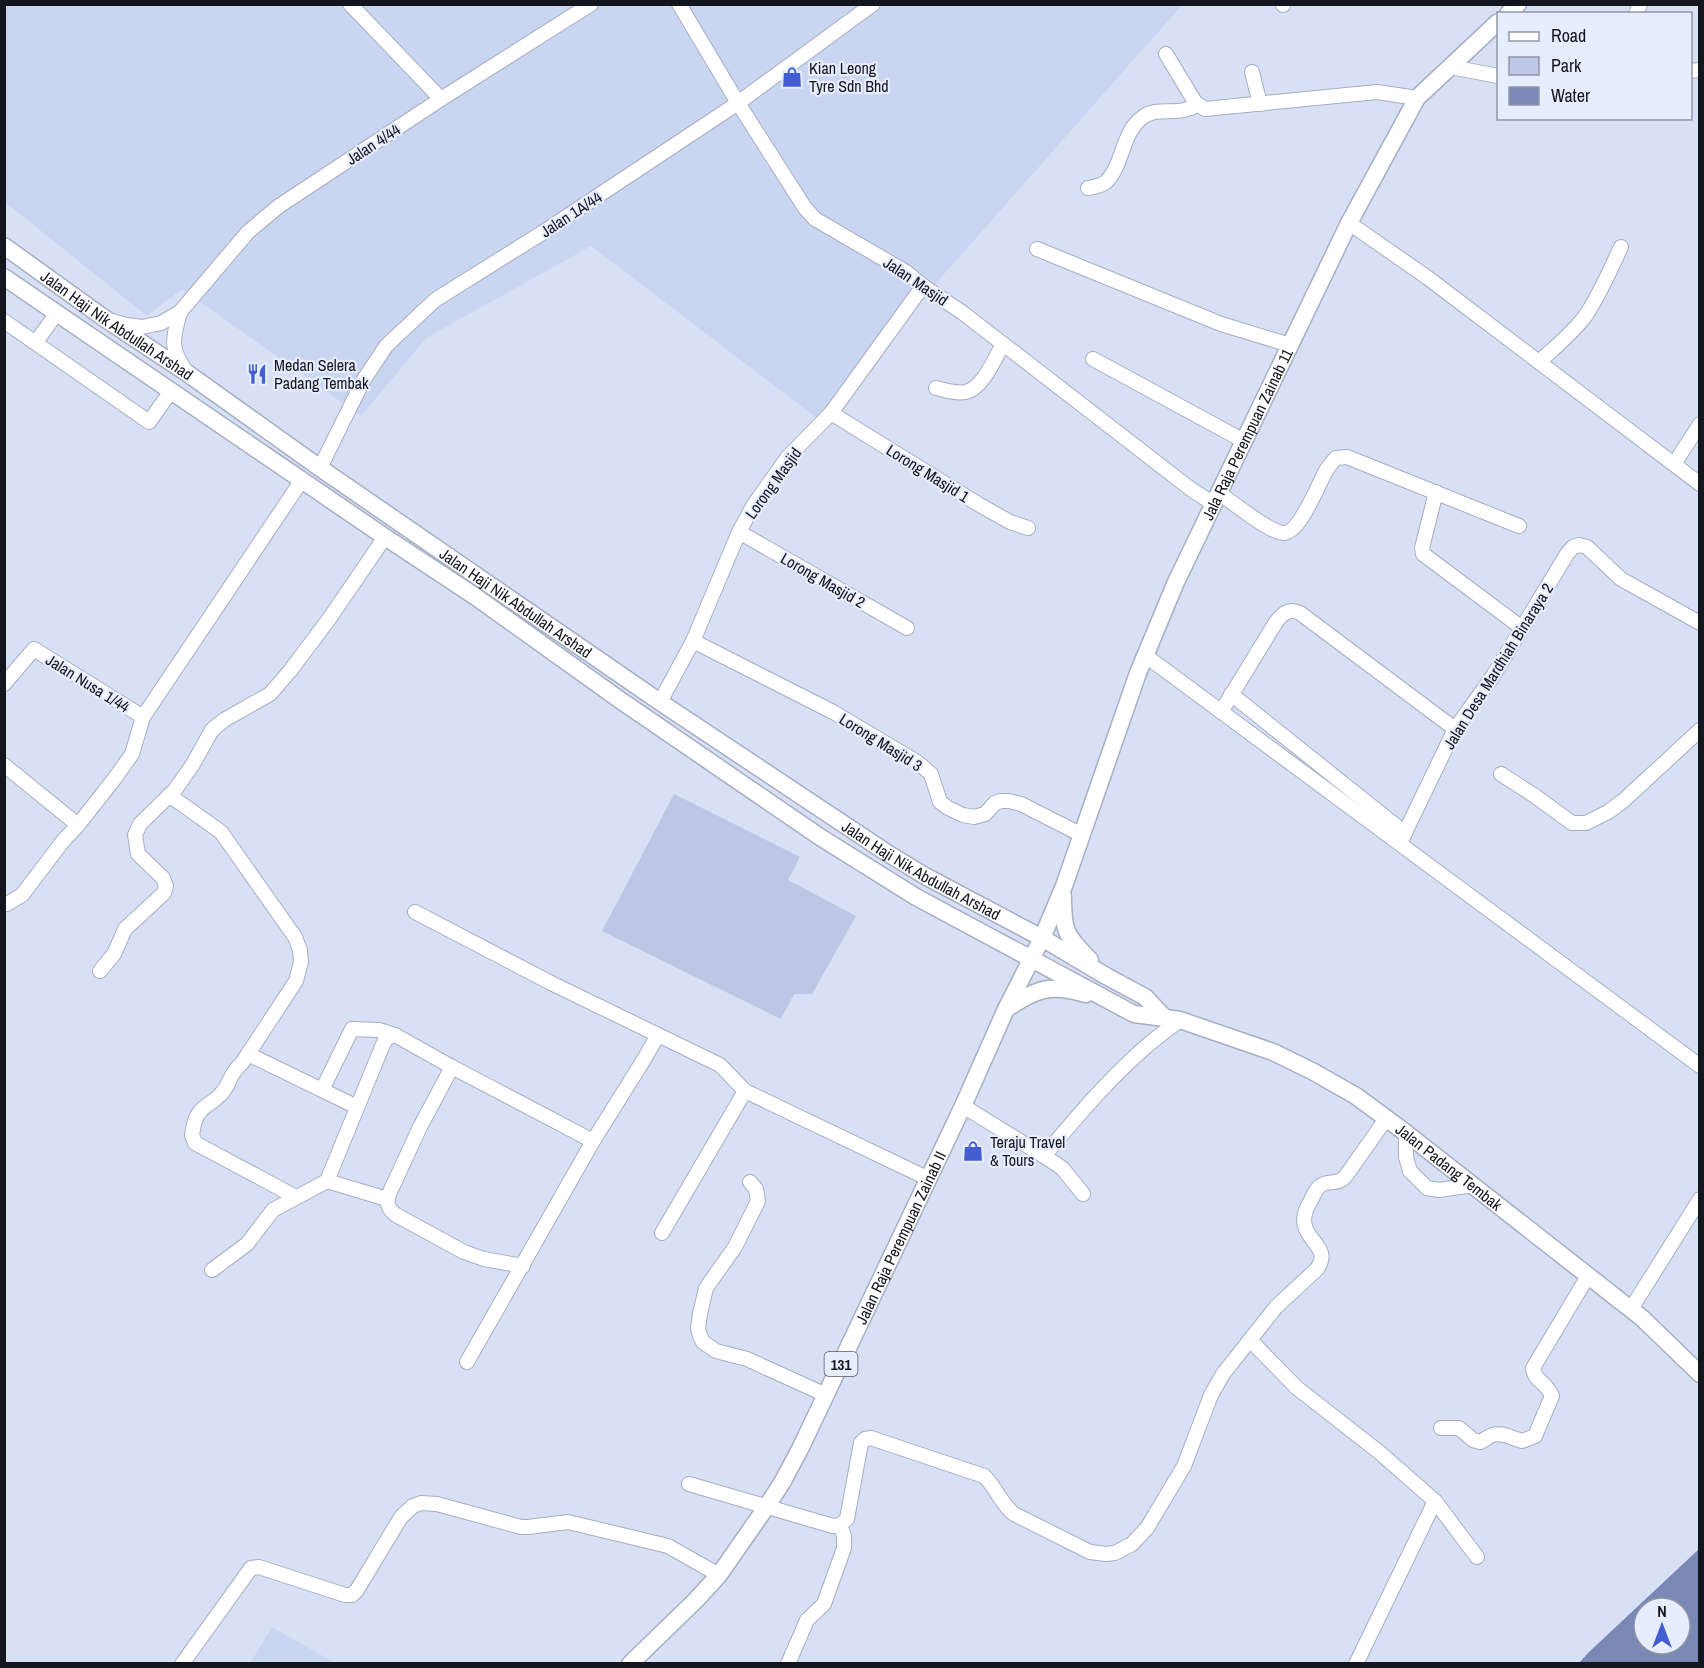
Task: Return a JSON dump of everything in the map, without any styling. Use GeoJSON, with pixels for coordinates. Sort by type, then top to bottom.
{"type":"FeatureCollection","features":[{"type":"Feature","properties":{"kind":"main road","name":"Jala Raja Perempuan Zainab 11"},"geometry":{"type":"LineString","coordinates":[[1064,886],[1138,673],[1176,582],[1349,223],[1417,98],[1497,23]]}},
{"type":"Feature","properties":{"kind":"main road","name":"Jalan Haji Nik Abdullah Arshad"},"geometry":{"type":"LineString","coordinates":[[4,246],[104,318],[187,373],[320,468],[660,702],[884,851],[1042,938]]}},
{"type":"Feature","properties":{"kind":"main road","name":"Jalan Haji Nik Abdullah Arshad"},"geometry":{"type":"LineString","coordinates":[[4,277],[476,597],[620,700],[820,837],[916,897],[1032,958]]}},
{"type":"Feature","properties":{"kind":"main road","name":"Jalan Raja Perempuan Zainab II"},"geometry":{"type":"LineString","coordinates":[[630,1664],[719,1575],[783,1481],[801,1448],[963,1106],[1064,886]]}},
{"type":"Feature","properties":{"kind":"main road"},"geometry":{"type":"LineString","coordinates":[[1064,886],[1063,919],[1066,932],[1106,976]]}},
{"type":"Feature","properties":{"kind":"main road","name":"Jalan Padang Tembak"},"geometry":{"type":"LineString","coordinates":[[1042,938],[1145,997],[1172,1018]]}},
{"type":"Feature","properties":{"kind":"main road","name":"Jalan Padang Tembak"},"geometry":{"type":"LineString","coordinates":[[1032,958],[1134,1014],[1172,1018],[1273,1052],[1356,1096],[1631,1309],[1700,1374]]}},
{"type":"Feature","properties":{"kind":"main road"},"geometry":{"type":"LineString","coordinates":[[1006,1009],[1035,992],[1051,988],[1068,989],[1104,998]]}},
{"type":"Feature","properties":{"kind":"street"},"geometry":{"type":"LineString","coordinates":[[350,4],[441,99]]}},
{"type":"Feature","properties":{"kind":"street","name":"Jalan 4/44"},"geometry":{"type":"LineString","coordinates":[[180,312],[248,232],[279,206],[591,4]]}},
{"type":"Feature","properties":{"kind":"street","name":"Jalan Masjid"},"geometry":{"type":"LineString","coordinates":[[679,4],[738,103],[815,219],[906,272],[963,313],[1192,490],[1217,499],[1282,533],[1296,527],[1328,467],[1336,458],[1347,457],[1436,492]]}},
{"type":"Feature","properties":{"kind":"street","name":"Jalan 1A/44"},"geometry":{"type":"LineString","coordinates":[[320,468],[363,381],[386,346],[435,300],[542,233],[738,103],[873,4]]}},
{"type":"Feature","properties":{"kind":"street"},"geometry":{"type":"LineString","coordinates":[[1166,54],[1198,105],[1209,109],[1377,92],[1417,98]]}},
{"type":"Feature","properties":{"kind":"street"},"geometry":{"type":"LineString","coordinates":[[1451,67],[1497,76]]}},
{"type":"Feature","properties":{"kind":"street"},"geometry":{"type":"LineString","coordinates":[[1252,72],[1260,104]]}},
{"type":"Feature","properties":{"kind":"street"},"geometry":{"type":"LineString","coordinates":[[1088,188],[1106,181],[1138,121],[1154,112],[1186,110],[1198,105]]}},
{"type":"Feature","properties":{"kind":"street"},"geometry":{"type":"LineString","coordinates":[[1349,223],[1428,278],[1700,484]]}},
{"type":"Feature","properties":{"kind":"street"},"geometry":{"type":"LineString","coordinates":[[1539,362],[1586,315],[1603,286],[1621,247]]}},
{"type":"Feature","properties":{"kind":"street"},"geometry":{"type":"LineString","coordinates":[[1037,249],[1221,324],[1290,345]]}},
{"type":"Feature","properties":{"kind":"street","name":"Lorong Masjid"},"geometry":{"type":"LineString","coordinates":[[660,702],[693,641],[739,532],[753,506],[787,458],[831,413],[923,286]]}},
{"type":"Feature","properties":{"kind":"street"},"geometry":{"type":"LineString","coordinates":[[104,318],[142,327],[161,323],[180,312]]}},
{"type":"Feature","properties":{"kind":"street"},"geometry":{"type":"LineString","coordinates":[[180,312],[173,345],[177,359],[187,373]]}},
{"type":"Feature","properties":{"kind":"street"},"geometry":{"type":"LineString","coordinates":[[36,342],[57,313]]}},
{"type":"Feature","properties":{"kind":"street"},"geometry":{"type":"LineString","coordinates":[[4,321],[149,422],[171,391]]}},
{"type":"Feature","properties":{"kind":"street"},"geometry":{"type":"LineString","coordinates":[[936,388],[962,393],[977,387],[1003,344]]}},
{"type":"Feature","properties":{"kind":"street"},"geometry":{"type":"LineString","coordinates":[[1093,359],[1244,441]]}},
{"type":"Feature","properties":{"kind":"street","name":"Lorong Masjid 1"},"geometry":{"type":"LineString","coordinates":[[831,413],[978,504],[1010,522],[1028,528]]}},
{"type":"Feature","properties":{"kind":"street"},"geometry":{"type":"LineString","coordinates":[[1674,464],[1700,424]]}},
{"type":"Feature","properties":{"kind":"street"},"geometry":{"type":"LineString","coordinates":[[4,903],[7,904],[22,895],[132,754],[143,717],[302,480]]}},
{"type":"Feature","properties":{"kind":"street"},"geometry":{"type":"LineString","coordinates":[[1519,526],[1436,492],[1422,548],[1423,554],[1522,628]]}},
{"type":"Feature","properties":{"kind":"street","name":"Lorong Masjid 2"},"geometry":{"type":"LineString","coordinates":[[739,532],[907,628]]}},
{"type":"Feature","properties":{"kind":"street"},"geometry":{"type":"LineString","coordinates":[[100,971],[114,954],[125,929],[164,893],[166,886],[163,878],[138,854],[135,835],[140,824],[170,795],[193,764],[213,730],[224,720],[270,694],[290,671],[385,537]]}},
{"type":"Feature","properties":{"kind":"street","name":"Jalan Desa Mardhiah Binaraya 2"},"geometry":{"type":"LineString","coordinates":[[1403,838],[1455,729],[1494,676],[1573,547],[1579,545],[1587,547],[1621,579],[1700,623]]}},
{"type":"Feature","properties":{"kind":"street"},"geometry":{"type":"LineString","coordinates":[[1221,711],[1276,622],[1290,610],[1300,613],[1455,729]]}},
{"type":"Feature","properties":{"kind":"street","name":"Lorong Masjid 3"},"geometry":{"type":"LineString","coordinates":[[693,641],[833,712],[917,762],[931,774],[940,802],[948,808],[974,817],[985,814],[995,803],[1009,801],[1021,804],[1082,835]]}},
{"type":"Feature","properties":{"kind":"street","name":"Jalan Nusa 1/44"},"geometry":{"type":"LineString","coordinates":[[4,684],[34,649],[143,717]]}},
{"type":"Feature","properties":{"kind":"street"},"geometry":{"type":"LineString","coordinates":[[1146,656],[1403,838]]}},
{"type":"Feature","properties":{"kind":"street"},"geometry":{"type":"LineString","coordinates":[[1231,694],[1403,838],[1700,1066]]}},
{"type":"Feature","properties":{"kind":"street"},"geometry":{"type":"LineString","coordinates":[[1501,774],[1572,823],[1586,823],[1623,801],[1700,730]]}},
{"type":"Feature","properties":{"kind":"street"},"geometry":{"type":"LineString","coordinates":[[4,765],[78,825]]}},
{"type":"Feature","properties":{"kind":"street"},"geometry":{"type":"LineString","coordinates":[[170,795],[221,832],[296,937],[301,962],[296,981],[243,1062],[232,1072],[222,1094],[197,1115],[192,1136],[195,1143],[296,1197]]}},
{"type":"Feature","properties":{"kind":"street"},"geometry":{"type":"LineString","coordinates":[[415,912],[550,983],[720,1065],[745,1091],[928,1179]]}},
{"type":"Feature","properties":{"kind":"street"},"geometry":{"type":"LineString","coordinates":[[1044,1156],[1105,1086],[1172,1018]]}},
{"type":"Feature","properties":{"kind":"street"},"geometry":{"type":"LineString","coordinates":[[322,1090],[352,1029],[379,1030],[395,1035],[593,1142]]}},
{"type":"Feature","properties":{"kind":"street"},"geometry":{"type":"LineString","coordinates":[[212,1270],[247,1244],[273,1210],[327,1181],[384,1042],[395,1035]]}},
{"type":"Feature","properties":{"kind":"street"},"geometry":{"type":"LineString","coordinates":[[467,1362],[593,1142],[658,1035]]}},
{"type":"Feature","properties":{"kind":"street"},"geometry":{"type":"LineString","coordinates":[[248,1054],[357,1107]]}},
{"type":"Feature","properties":{"kind":"street"},"geometry":{"type":"LineString","coordinates":[[452,1067],[420,1127],[387,1199],[389,1209],[464,1252],[523,1266]]}},
{"type":"Feature","properties":{"kind":"street"},"geometry":{"type":"LineString","coordinates":[[662,1233],[745,1091]]}},
{"type":"Feature","properties":{"kind":"street"},"geometry":{"type":"LineString","coordinates":[[963,1106],[1062,1168],[1083,1194]]}},
{"type":"Feature","properties":{"kind":"street"},"geometry":{"type":"LineString","coordinates":[[689,1484],[833,1526],[840,1525],[847,1519],[861,1443],[871,1438],[984,1476],[1006,1508],[1014,1515],[1090,1552],[1115,1553],[1132,1544],[1148,1528],[1184,1466],[1211,1395],[1223,1374],[1276,1307],[1321,1264],[1321,1252],[1304,1228],[1306,1208],[1318,1187],[1322,1184],[1342,1181],[1346,1177],[1386,1119]]}},
{"type":"Feature","properties":{"kind":"street"},"geometry":{"type":"LineString","coordinates":[[1406,1133],[1406,1157],[1410,1171],[1427,1188],[1439,1190],[1473,1185]]}},
{"type":"Feature","properties":{"kind":"street"},"geometry":{"type":"LineString","coordinates":[[327,1181],[387,1199]]}},
{"type":"Feature","properties":{"kind":"street"},"geometry":{"type":"LineString","coordinates":[[750,1182],[756,1189],[758,1201],[735,1247],[706,1288],[699,1314],[700,1336],[703,1342],[716,1351],[747,1359],[826,1395]]}},
{"type":"Feature","properties":{"kind":"street"},"geometry":{"type":"LineString","coordinates":[[1631,1309],[1694,1223],[1700,1199]]}},
{"type":"Feature","properties":{"kind":"street"},"geometry":{"type":"LineString","coordinates":[[1441,1428],[1459,1428],[1473,1440],[1480,1442],[1498,1434],[1522,1441],[1535,1436],[1552,1396],[1549,1388],[1534,1375],[1533,1368],[1588,1276]]}},
{"type":"Feature","properties":{"kind":"street"},"geometry":{"type":"LineString","coordinates":[[1250,1340],[1297,1388],[1379,1452],[1435,1501],[1477,1557]]}},
{"type":"Feature","properties":{"kind":"street"},"geometry":{"type":"LineString","coordinates":[[1356,1664],[1435,1501]]}},
{"type":"Feature","properties":{"kind":"street"},"geometry":{"type":"LineString","coordinates":[[183,1664],[251,1568],[255,1566],[345,1595],[352,1595],[401,1517],[413,1506],[421,1503],[437,1504],[521,1527],[568,1522],[668,1546],[719,1575]]}},
{"type":"Feature","properties":{"kind":"street"},"geometry":{"type":"LineString","coordinates":[[788,1664],[807,1620],[824,1604],[844,1548],[844,1536],[840,1525]]}},
{"type":"Feature","properties":{"kind":"shaded area"},"geometry":{"type":"Polygon","coordinates":[[[4,5],[1182,5],[817,418],[591,246],[426,338],[361,416],[182,289],[147,316],[5,202],[4,5]]]}},
{"type":"Feature","properties":{"kind":"shaded area"},"geometry":{"type":"Polygon","coordinates":[[[272,1627],[335,1663],[250,1663],[272,1627]]]}},
{"type":"Feature","properties":{"kind":"green space"},"geometry":{"type":"Polygon","coordinates":[[[674,794],[800,857],[788,880],[856,916],[812,994],[794,994],[781,1019],[602,931],[674,794]]]}},
{"type":"Feature","properties":{"kind":"water"},"geometry":{"type":"Polygon","coordinates":[[[1699,1549],[1699,1663],[1579,1663],[1632,1612],[1632,1656],[1692,1656],[1692,1596],[1649,1596],[1699,1549]]]}},
{"type":"Feature","properties":{"kind":"place","name":"Kian Leong Tyre Sdn Bhd"},"geometry":{"type":"Point","coordinates":[792,77]}},
{"type":"Feature","properties":{"kind":"place","name":"Medan Selera Padang Tembak"},"geometry":{"type":"Point","coordinates":[257,374]}},
{"type":"Feature","properties":{"kind":"place","name":"Teraju Travel & Tours"},"geometry":{"type":"Point","coordinates":[973,1151]}}]}
